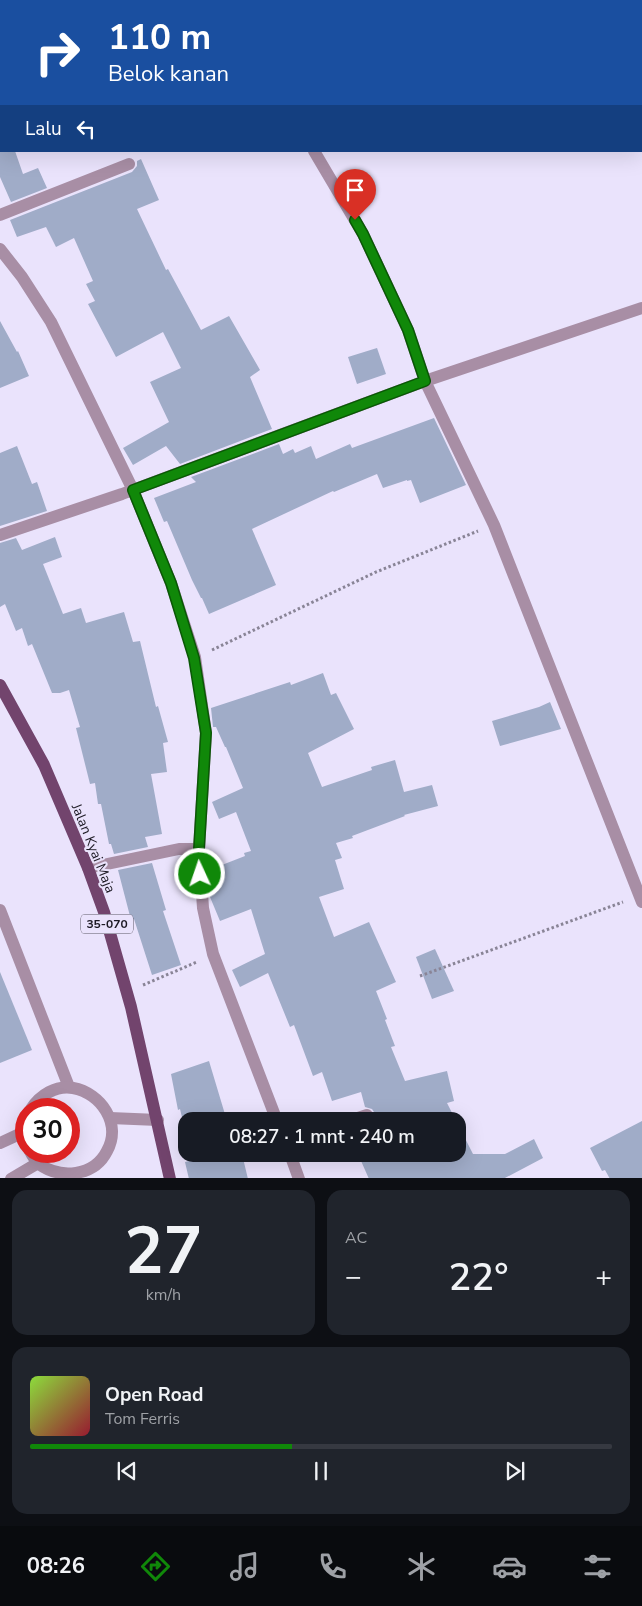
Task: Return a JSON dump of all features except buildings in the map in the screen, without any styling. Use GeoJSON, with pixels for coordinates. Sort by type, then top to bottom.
{"type":"FeatureCollection","features":[{"type":"Feature","properties":{"kind":"main road","name":"Jalan Kyai Maja"},"geometry":{"type":"LineString","coordinates":[[0,684],[44,765],[88,868],[104,912],[127,992],[170,1178]]}},
{"type":"Feature","properties":{"kind":"street"},"geometry":{"type":"LineString","coordinates":[[315,152],[363,234],[408,330],[425,381],[494,525],[641,899]]}},
{"type":"Feature","properties":{"kind":"street"},"geometry":{"type":"LineString","coordinates":[[0,215],[129,164]]}},
{"type":"Feature","properties":{"kind":"street"},"geometry":{"type":"LineString","coordinates":[[0,249],[22,277],[51,322],[127,492],[171,583],[194,658],[206,733],[199,849],[203,908],[213,954],[274,1112]]}},
{"type":"Feature","properties":{"kind":"street"},"geometry":{"type":"LineString","coordinates":[[0,535],[127,492],[425,381],[642,308]]}},
{"type":"Feature","properties":{"kind":"street"},"geometry":{"type":"LineString","coordinates":[[88,868],[179,848],[199,849]]}},
{"type":"Feature","properties":{"kind":"street"},"geometry":{"type":"LineString","coordinates":[[0,910],[69,1088]]}},
{"type":"Feature","properties":{"kind":"street"},"geometry":{"type":"LineString","coordinates":[[11,1178],[38,1163],[52,1172],[68,1175],[84,1172],[98,1164],[108,1150],[112,1134],[110,1118],[104,1106],[94,1096],[82,1090],[69,1088],[52,1091],[40,1098]]}},
{"type":"Feature","properties":{"kind":"street"},"geometry":{"type":"LineString","coordinates":[[110,1118],[158,1120]]}},
{"type":"Feature","properties":{"kind":"street"},"geometry":{"type":"LineString","coordinates":[[0,1144],[15,1136]]}},
{"type":"Feature","properties":{"kind":"street"},"geometry":{"type":"LineString","coordinates":[[293,1162],[300,1178]]}},
{"type":"Feature","properties":{"kind":"path"},"geometry":{"type":"LineString","coordinates":[[194,658],[376,572],[494,525]]}},
{"type":"Feature","properties":{"kind":"path"},"geometry":{"type":"LineString","coordinates":[[420,976],[641,899]]}},
{"type":"Feature","properties":{"kind":"path"},"geometry":{"type":"LineString","coordinates":[[127,992],[188,965]]}},
{"type":"Feature","properties":{"kind":"route"},"geometry":{"type":"LineString","coordinates":[[200,874],[199,849],[206,733],[194,658],[171,583],[133,490],[425,381],[408,330],[355,220]]}}]}
